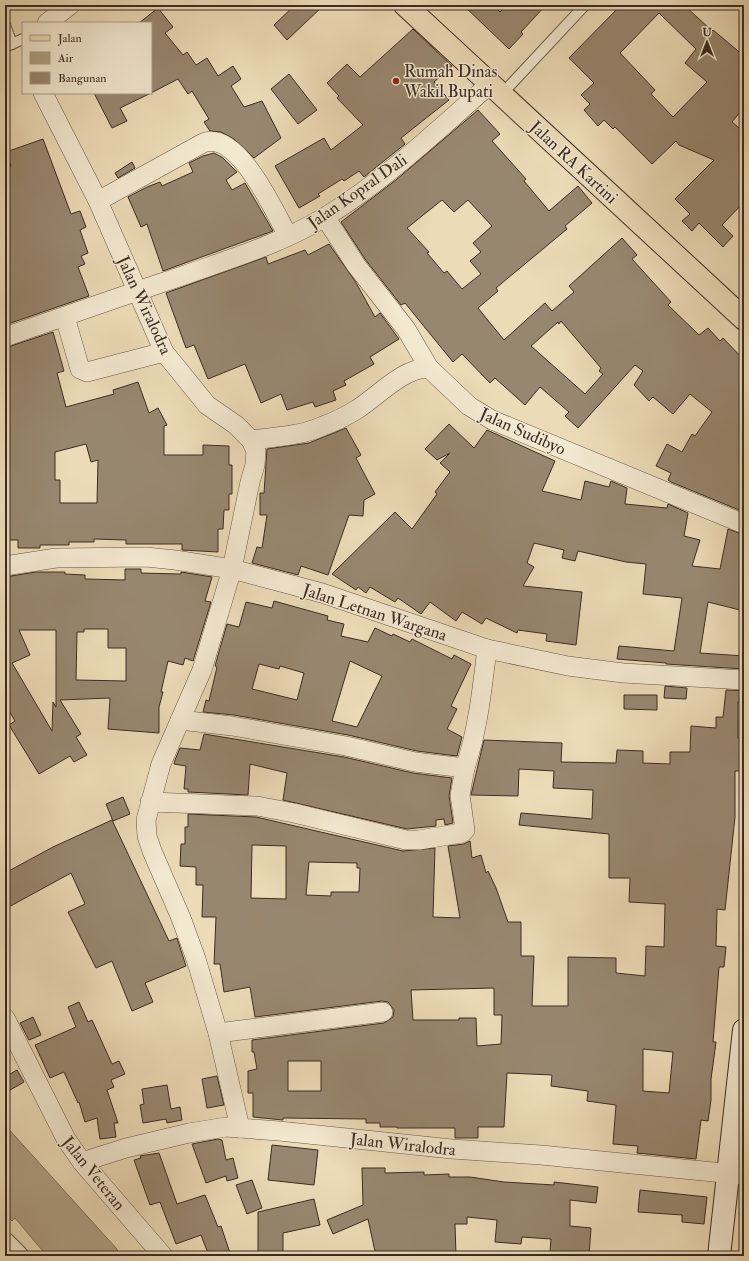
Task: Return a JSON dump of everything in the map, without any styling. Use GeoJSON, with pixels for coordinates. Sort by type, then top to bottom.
{"type":"FeatureCollection","features":[{"type":"Feature","properties":{"kind":"main road","name":"Jalan RA Kartini"},"geometry":{"type":"LineString","coordinates":[[404,5],[744,319]]}},
{"type":"Feature","properties":{"kind":"main road"},"geometry":{"type":"LineString","coordinates":[[719,1256],[736,1174],[744,1030]]}},
{"type":"Feature","properties":{"kind":"main road"},"geometry":{"type":"LineString","coordinates":[[5,1244],[17,1256]]}},
{"type":"Feature","properties":{"kind":"street"},"geometry":{"type":"LineString","coordinates":[[48,22],[70,5]]}},
{"type":"Feature","properties":{"kind":"street","name":"Jalan Kopral Dali"},"geometry":{"type":"LineString","coordinates":[[5,337],[245,254],[288,236],[325,217],[496,90]]}},
{"type":"Feature","properties":{"kind":"street","name":"Jalan Wiralodra"},"geometry":{"type":"LineString","coordinates":[[44,94],[98,201],[164,352],[208,404],[236,425],[251,440]]}},
{"type":"Feature","properties":{"kind":"street"},"geometry":{"type":"LineString","coordinates":[[98,201],[203,143],[220,143],[235,153],[253,173],[288,236]]}},
{"type":"Feature","properties":{"kind":"street","name":"Jalan Sudibyo"},"geometry":{"type":"LineString","coordinates":[[325,217],[356,265],[406,329],[429,368],[448,384],[469,406],[492,420],[744,524]]}},
{"type":"Feature","properties":{"kind":"street"},"geometry":{"type":"LineString","coordinates":[[65,317],[80,369],[87,372],[164,352]]}},
{"type":"Feature","properties":{"kind":"street"},"geometry":{"type":"LineString","coordinates":[[240,1128],[218,1033],[196,959],[181,918],[147,836],[146,820],[150,802],[161,764],[202,670],[232,569],[250,482],[255,465],[256,451],[251,440],[295,434],[323,427],[356,410],[405,375],[423,368],[429,368]]}},
{"type":"Feature","properties":{"kind":"street","name":"Jalan Letnan Wargana"},"geometry":{"type":"LineString","coordinates":[[5,566],[56,558],[146,557],[175,560],[232,569],[322,593],[486,650],[568,666],[615,672],[744,680]]}},
{"type":"Feature","properties":{"kind":"street"},"geometry":{"type":"LineString","coordinates":[[150,802],[257,806],[294,813],[406,840],[419,840],[462,833],[465,830],[460,795],[465,768],[474,740],[480,709],[486,650]]}},
{"type":"Feature","properties":{"kind":"street"},"geometry":{"type":"LineString","coordinates":[[180,720],[232,726],[346,746],[415,762],[465,768]]}},
{"type":"Feature","properties":{"kind":"street"},"geometry":{"type":"LineString","coordinates":[[218,1033],[383,1012]]}},
{"type":"Feature","properties":{"kind":"street","name":"Jalan Veteran"},"geometry":{"type":"LineString","coordinates":[[5,1018],[59,1128],[82,1162],[163,1256]]}},
{"type":"Feature","properties":{"kind":"street","name":"Jalan Wiralodra"},"geometry":{"type":"LineString","coordinates":[[82,1162],[126,1148],[189,1133],[226,1127],[736,1174]]}},
{"type":"Feature","properties":{"kind":"lane"},"geometry":{"type":"LineString","coordinates":[[496,90],[585,5]]}},
{"type":"Feature","properties":{"kind":"lane"},"geometry":{"type":"LineString","coordinates":[[5,24],[9,45],[22,39]]}},
{"type":"Feature","properties":{"kind":"water"},"geometry":{"type":"Polygon","coordinates":[[[5,1125],[116,1248],[121,1256],[47,1256],[15,1218],[12,1221],[5,1214],[5,1125]]]}},
{"type":"Feature","properties":{"kind":"building"},"geometry":{"type":"Polygon","coordinates":[[[295,5],[324,5],[287,40],[274,25],[295,5]]]}},
{"type":"Feature","properties":{"kind":"building"},"geometry":{"type":"Polygon","coordinates":[[[463,5],[493,5],[500,12],[507,5],[546,5],[521,32],[523,34],[509,49],[463,5]]]}},
{"type":"Feature","properties":{"kind":"building"},"geometry":{"type":"Polygon","coordinates":[[[621,5],[684,5],[712,31],[713,30],[744,56],[744,107],[732,122],[744,132],[744,202],[722,225],[733,236],[723,247],[699,223],[692,231],[682,221],[690,214],[675,199],[714,160],[679,145],[676,141],[652,164],[615,127],[613,129],[604,120],[598,126],[584,110],[590,104],[581,95],[594,83],[569,58],[621,5]],[[659,13],[620,53],[655,90],[651,94],[673,117],[707,82],[685,63],[696,49],[659,13]]]}},
{"type":"Feature","properties":{"kind":"building"},"geometry":{"type":"Polygon","coordinates":[[[158,8],[173,27],[165,33],[183,55],[187,52],[196,65],[207,58],[218,76],[233,66],[241,79],[231,86],[244,107],[262,101],[281,138],[254,158],[234,139],[221,132],[210,131],[204,122],[209,119],[192,91],[188,94],[178,79],[152,92],[152,22],[140,22],[158,8]]]}},
{"type":"Feature","properties":{"kind":"building"},"geometry":{"type":"Polygon","coordinates":[[[413,29],[452,66],[434,82],[449,100],[401,138],[405,144],[364,177],[359,171],[344,181],[342,179],[318,194],[320,196],[299,208],[275,166],[324,138],[331,150],[363,125],[337,98],[339,96],[327,83],[347,64],[360,77],[413,29]]]}},
{"type":"Feature","properties":{"kind":"building"},"geometry":{"type":"Polygon","coordinates":[[[289,74],[317,110],[298,124],[271,89],[289,74]]]}},
{"type":"Feature","properties":{"kind":"building"},"geometry":{"type":"Polygon","coordinates":[[[95,94],[149,94],[120,108],[127,121],[112,128],[95,94]]]}},
{"type":"Feature","properties":{"kind":"building"},"geometry":{"type":"Polygon","coordinates":[[[478,110],[500,134],[492,141],[526,179],[524,181],[549,211],[578,186],[592,203],[565,226],[567,229],[496,288],[498,291],[478,308],[504,340],[545,303],[552,311],[574,292],[569,286],[622,238],[637,255],[632,259],[671,302],[668,305],[699,335],[708,328],[720,341],[723,338],[744,360],[744,512],[671,482],[668,480],[671,473],[656,466],[667,444],[682,452],[692,434],[695,436],[712,412],[690,394],[673,414],[653,397],[649,401],[634,385],[643,371],[635,365],[578,428],[565,416],[569,412],[540,387],[525,405],[495,378],[490,383],[462,354],[453,362],[405,303],[401,305],[365,259],[341,222],[396,180],[478,110]],[[442,200],[407,228],[429,252],[427,253],[444,273],[447,271],[462,289],[481,274],[470,261],[481,252],[473,243],[492,226],[468,200],[454,212],[442,200]],[[561,321],[531,346],[585,394],[603,374],[599,371],[601,368],[561,321]]]}},
{"type":"Feature","properties":{"kind":"building"},"geometry":{"type":"Polygon","coordinates":[[[43,139],[71,214],[80,211],[86,227],[80,230],[88,253],[81,256],[85,264],[78,267],[89,296],[5,325],[5,168],[11,166],[6,152],[43,139]]]}},
{"type":"Feature","properties":{"kind":"building"},"geometry":{"type":"Polygon","coordinates":[[[214,153],[223,158],[237,172],[226,180],[232,190],[245,183],[273,231],[163,271],[147,224],[141,227],[128,197],[160,182],[162,186],[193,172],[189,163],[203,156],[214,153]]]}},
{"type":"Feature","properties":{"kind":"building"},"geometry":{"type":"Polygon","coordinates":[[[132,162],[135,168],[118,178],[115,173],[132,162]]]}},
{"type":"Feature","properties":{"kind":"building"},"geometry":{"type":"Polygon","coordinates":[[[329,244],[355,281],[375,317],[380,313],[399,339],[370,357],[374,364],[344,381],[346,385],[333,391],[336,400],[315,407],[313,402],[287,410],[281,394],[261,403],[245,364],[208,379],[194,345],[186,348],[166,293],[266,257],[268,264],[305,250],[308,255],[329,244]]]}},
{"type":"Feature","properties":{"kind":"building"},"geometry":{"type":"Polygon","coordinates":[[[53,332],[64,371],[57,373],[66,407],[114,394],[113,390],[138,382],[149,413],[158,408],[167,425],[164,426],[164,455],[203,455],[203,445],[229,446],[229,465],[232,465],[232,494],[229,494],[229,510],[224,510],[223,529],[218,529],[218,552],[182,550],[182,544],[126,544],[126,540],[94,539],[94,542],[69,542],[69,545],[40,545],[40,548],[18,548],[18,540],[5,540],[5,348],[53,332]],[[86,444],[55,452],[55,480],[60,480],[60,503],[97,503],[98,460],[91,462],[86,444]]]}},
{"type":"Feature","properties":{"kind":"building"},"geometry":{"type":"Polygon","coordinates":[[[449,424],[474,448],[487,430],[555,461],[542,491],[581,500],[585,481],[609,487],[611,481],[627,488],[625,504],[667,508],[668,504],[688,513],[684,536],[700,540],[692,566],[720,569],[728,529],[744,535],[744,611],[708,602],[700,653],[744,656],[744,669],[617,659],[619,646],[674,651],[682,598],[643,594],[646,564],[626,562],[578,551],[575,561],[562,558],[564,550],[534,543],[527,563],[534,567],[523,586],[582,592],[576,645],[546,641],[547,634],[518,630],[517,633],[486,618],[482,624],[462,612],[456,621],[430,602],[421,614],[398,598],[395,602],[370,587],[366,593],[358,587],[356,590],[332,574],[395,512],[412,529],[437,494],[435,492],[450,472],[440,463],[450,453],[437,460],[425,449],[449,424]]]}},
{"type":"Feature","properties":{"kind":"building"},"geometry":{"type":"Polygon","coordinates":[[[346,428],[361,455],[356,458],[375,494],[364,500],[363,516],[349,515],[328,575],[301,566],[298,575],[252,563],[257,547],[262,548],[267,515],[260,515],[260,493],[264,493],[267,449],[309,443],[346,428]]]}},
{"type":"Feature","properties":{"kind":"building"},"geometry":{"type":"Polygon","coordinates":[[[125,569],[141,569],[141,573],[181,574],[181,572],[212,577],[205,601],[211,602],[193,661],[185,658],[183,665],[168,661],[159,707],[159,733],[108,729],[110,698],[60,700],[81,734],[76,737],[87,755],[74,762],[70,756],[39,774],[9,725],[15,721],[5,704],[5,577],[36,572],[65,572],[65,574],[85,575],[85,579],[125,580],[125,569]],[[84,629],[84,632],[77,632],[76,680],[126,681],[126,648],[108,648],[108,629],[84,629]],[[19,630],[30,655],[12,663],[52,731],[53,702],[56,707],[56,630],[19,630]]]}},
{"type":"Feature","properties":{"kind":"building"},"geometry":{"type":"Polygon","coordinates":[[[274,601],[328,616],[327,620],[344,624],[341,636],[368,642],[375,628],[410,642],[412,639],[452,659],[454,655],[471,664],[451,706],[457,709],[447,729],[462,737],[457,756],[417,751],[348,735],[234,715],[203,712],[206,700],[209,701],[217,667],[215,666],[227,624],[239,627],[246,602],[272,608],[274,601]],[[350,661],[332,721],[357,727],[382,676],[350,661]],[[259,664],[252,689],[297,700],[304,673],[280,666],[279,669],[259,664]]]}},
{"type":"Feature","properties":{"kind":"building"},"geometry":{"type":"Polygon","coordinates":[[[665,686],[687,688],[686,699],[664,698],[665,686]]]}},
{"type":"Feature","properties":{"kind":"building"},"geometry":{"type":"Polygon","coordinates":[[[726,690],[744,691],[744,703],[738,702],[738,738],[741,738],[740,771],[735,771],[735,817],[725,910],[717,909],[716,946],[726,947],[724,967],[719,967],[713,1042],[716,1042],[711,1079],[711,1100],[708,1121],[701,1120],[696,1159],[637,1153],[638,1146],[613,1144],[616,1105],[587,1101],[588,1091],[551,1086],[552,1075],[507,1073],[504,1127],[478,1127],[478,1138],[455,1138],[455,1128],[380,1127],[380,1123],[366,1123],[366,1119],[283,1118],[283,1120],[253,1117],[253,1093],[248,1093],[248,1071],[257,1069],[254,1052],[252,1052],[252,1040],[384,1023],[393,1017],[394,1010],[388,1002],[382,1001],[255,1017],[250,987],[224,992],[220,964],[214,964],[216,917],[202,917],[203,885],[196,885],[196,867],[180,866],[181,844],[185,844],[185,827],[188,827],[188,814],[256,817],[403,851],[435,848],[433,917],[460,918],[448,846],[464,844],[470,841],[472,858],[481,855],[486,873],[488,871],[496,888],[508,922],[521,922],[521,956],[534,956],[532,1006],[568,1006],[568,957],[616,958],[616,973],[645,976],[646,946],[664,947],[665,904],[629,902],[630,878],[609,878],[609,834],[519,825],[521,813],[592,819],[593,790],[553,788],[554,771],[519,769],[518,796],[471,795],[484,740],[562,743],[561,762],[616,763],[617,750],[643,751],[643,763],[670,764],[670,752],[690,752],[691,726],[716,728],[716,717],[723,717],[726,690]],[[252,845],[251,898],[286,899],[286,846],[252,845]],[[309,862],[306,895],[331,896],[331,892],[359,892],[360,868],[357,868],[357,863],[309,862]],[[494,988],[411,990],[413,1020],[459,1020],[459,1018],[476,1018],[477,1046],[501,1044],[502,1015],[494,1015],[494,988]],[[643,1049],[643,1091],[669,1093],[673,1052],[643,1049]],[[288,1061],[288,1091],[321,1091],[321,1061],[288,1061]]]}},
{"type":"Feature","properties":{"kind":"building"},"geometry":{"type":"Polygon","coordinates":[[[624,695],[657,695],[657,710],[624,709],[624,695]]]}},
{"type":"Feature","properties":{"kind":"building"},"geometry":{"type":"Polygon","coordinates":[[[204,734],[344,757],[413,773],[452,778],[449,796],[453,823],[445,825],[444,819],[436,820],[436,826],[407,829],[283,800],[287,773],[250,764],[248,795],[188,792],[188,789],[184,789],[186,766],[174,764],[175,760],[180,748],[200,750],[204,734]]]}},
{"type":"Feature","properties":{"kind":"building"},"geometry":{"type":"Polygon","coordinates":[[[123,797],[130,814],[113,821],[106,804],[123,797]]]}},
{"type":"Feature","properties":{"kind":"building"},"geometry":{"type":"Polygon","coordinates":[[[112,820],[169,941],[177,938],[186,966],[145,983],[153,1002],[132,1011],[112,961],[96,968],[68,912],[85,904],[71,873],[5,909],[5,873],[53,847],[112,820]]]}},
{"type":"Feature","properties":{"kind":"building"},"geometry":{"type":"Polygon","coordinates":[[[79,1002],[88,1022],[92,1020],[112,1064],[119,1061],[125,1074],[111,1080],[114,1087],[107,1090],[118,1123],[114,1123],[116,1137],[100,1139],[97,1118],[85,1122],[79,1102],[78,1103],[64,1072],[50,1078],[35,1045],[76,1027],[68,1007],[79,1002]]]}},
{"type":"Feature","properties":{"kind":"building"},"geometry":{"type":"Polygon","coordinates":[[[33,1017],[41,1035],[29,1040],[20,1023],[33,1017]]]}},
{"type":"Feature","properties":{"kind":"building"},"geometry":{"type":"Polygon","coordinates":[[[17,1070],[24,1082],[5,1093],[5,1077],[17,1070]]]}},
{"type":"Feature","properties":{"kind":"building"},"geometry":{"type":"Polygon","coordinates":[[[217,1076],[224,1105],[207,1108],[202,1079],[217,1076]]]}},
{"type":"Feature","properties":{"kind":"building"},"geometry":{"type":"Polygon","coordinates":[[[167,1085],[171,1109],[180,1107],[182,1120],[167,1123],[166,1119],[143,1123],[140,1105],[144,1104],[142,1089],[167,1085]]]}},
{"type":"Feature","properties":{"kind":"building"},"geometry":{"type":"Polygon","coordinates":[[[218,1139],[222,1140],[226,1160],[233,1158],[238,1178],[227,1181],[226,1176],[206,1183],[192,1144],[218,1139]]]}},
{"type":"Feature","properties":{"kind":"building"},"geometry":{"type":"Polygon","coordinates":[[[272,1145],[318,1150],[314,1185],[268,1180],[272,1145]]]}},
{"type":"Feature","properties":{"kind":"building"},"geometry":{"type":"Polygon","coordinates":[[[159,1153],[177,1204],[205,1195],[218,1227],[221,1226],[231,1256],[209,1256],[201,1235],[176,1244],[160,1202],[150,1205],[134,1160],[141,1158],[140,1156],[159,1153]]]}},
{"type":"Feature","properties":{"kind":"building"},"geometry":{"type":"Polygon","coordinates":[[[362,1168],[385,1168],[385,1173],[424,1172],[424,1175],[449,1174],[449,1177],[470,1177],[504,1182],[554,1185],[554,1182],[598,1187],[596,1203],[570,1200],[570,1226],[591,1228],[589,1256],[550,1252],[551,1239],[522,1237],[521,1244],[495,1242],[497,1220],[467,1217],[467,1224],[455,1224],[456,1256],[376,1256],[368,1219],[333,1234],[327,1220],[363,1205],[362,1168]]]}},
{"type":"Feature","properties":{"kind":"building"},"geometry":{"type":"Polygon","coordinates":[[[252,1180],[262,1208],[247,1214],[236,1185],[252,1180]]]}},
{"type":"Feature","properties":{"kind":"building"},"geometry":{"type":"Polygon","coordinates":[[[640,1190],[707,1197],[704,1224],[682,1222],[682,1215],[638,1212],[640,1190]]]}},
{"type":"Feature","properties":{"kind":"building"},"geometry":{"type":"Polygon","coordinates":[[[314,1199],[320,1225],[283,1233],[283,1256],[258,1256],[258,1212],[314,1199]]]}},
{"type":"Feature","properties":{"kind":"place","name":"Rumah Dinas Wakil Bupati"},"geometry":{"type":"Point","coordinates":[396,81]}}]}
